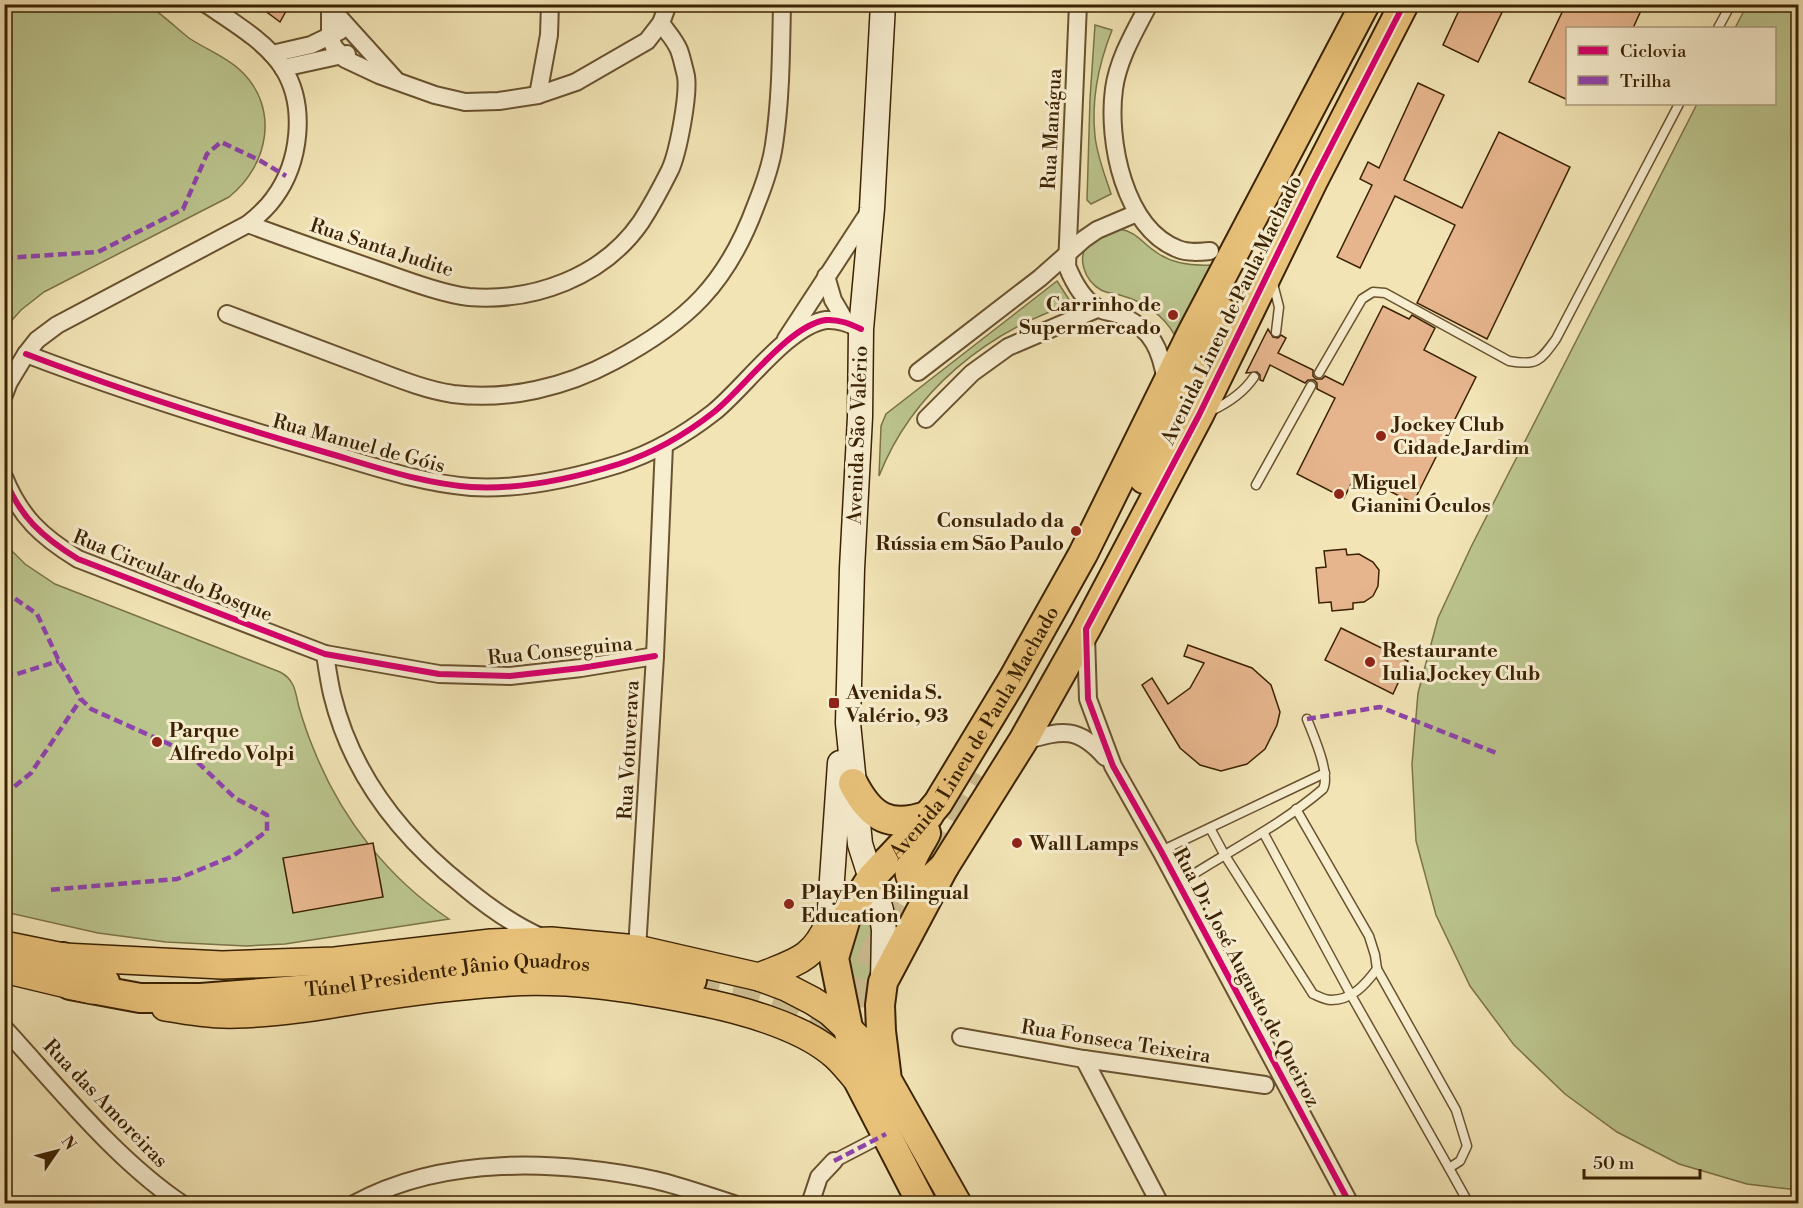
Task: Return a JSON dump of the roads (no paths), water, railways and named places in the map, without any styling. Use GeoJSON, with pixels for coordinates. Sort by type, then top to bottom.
{"type":"FeatureCollection","features":[{"type":"Feature","properties":{"kind":"highway","name":"Avenida Lineu de Paula Machado"},"geometry":{"type":"LineString","coordinates":[[922,1203],[859,1082],[854,1034],[834,958],[846,918],[872,877],[933,809],[1013,679],[1083,554],[1258,207],[1365,4]]}},
{"type":"Feature","properties":{"kind":"highway","name":"Avenida Lineu de Paula Machado"},"geometry":{"type":"LineString","coordinates":[[887,1080],[881,1030],[880,1005],[883,982],[944,867],[1023,741],[1086,630],[1199,415],[1313,181],[1404,4]]}},
{"type":"Feature","properties":{"kind":"highway"},"geometry":{"type":"LineString","coordinates":[[981,776],[1117,534],[1206,354],[1258,207]]}},
{"type":"Feature","properties":{"kind":"highway"},"geometry":{"type":"LineString","coordinates":[[1206,354],[1268,276]]}},
{"type":"Feature","properties":{"kind":"highway"},"geometry":{"type":"LineString","coordinates":[[853,783],[868,807],[884,819],[907,821],[933,809]]}},
{"type":"Feature","properties":{"kind":"highway"},"geometry":{"type":"LineString","coordinates":[[933,809],[931,823],[909,868],[910,876],[918,885],[923,884],[944,867]]}},
{"type":"Feature","properties":{"kind":"highway","name":"Túnel Presidente Jânio Quadros"},"geometry":{"type":"LineString","coordinates":[[63,957],[84,975],[96,981],[201,998]]}},
{"type":"Feature","properties":{"kind":"highway","name":"Túnel Presidente Jânio Quadros"},"geometry":{"type":"LineString","coordinates":[[70,985],[140,998],[201,998],[335,987],[476,965],[543,960],[641,969],[692,980]]}},
{"type":"Feature","properties":{"kind":"highway"},"geometry":{"type":"LineString","coordinates":[[887,1080],[957,1203]]}},
{"type":"Feature","properties":{"kind":"main road","name":"Avenida São Valério"},"geometry":{"type":"LineString","coordinates":[[883,4],[872,208],[854,326],[860,417],[852,569],[848,723],[860,844],[872,877],[884,930],[883,982]]}},
{"type":"Feature","properties":{"kind":"main road","name":"Avenida São Valério"},"geometry":{"type":"LineString","coordinates":[[834,958],[829,923],[839,768],[848,723]]}},
{"type":"Feature","properties":{"kind":"main road"},"geometry":{"type":"LineString","coordinates":[[759,977],[810,954],[817,947],[829,923]]}},
{"type":"Feature","properties":{"kind":"main road"},"geometry":{"type":"LineString","coordinates":[[4,945],[63,957],[222,965],[335,961],[491,943],[551,941],[637,949],[759,977],[801,994],[820,1005],[854,1034],[887,1080]]}},
{"type":"Feature","properties":{"kind":"main road"},"geometry":{"type":"LineString","coordinates":[[4,969],[156,1005],[202,1012],[236,1014],[284,1011],[404,993],[501,982],[585,984],[654,992],[729,1007],[811,1038],[833,1054],[859,1082]]}},
{"type":"Feature","properties":{"kind":"main road"},"geometry":{"type":"LineString","coordinates":[[788,1028],[798,1025],[805,1016],[806,1007],[801,994]]}},
{"type":"Feature","properties":{"kind":"street"},"geometry":{"type":"LineString","coordinates":[[4,395],[9,382],[37,340],[79,312],[248,224],[275,197],[286,176],[297,140],[298,113],[292,86],[284,68],[272,54],[240,27],[206,4]]}},
{"type":"Feature","properties":{"kind":"street"},"geometry":{"type":"LineString","coordinates":[[538,95],[549,35],[550,4]]}},
{"type":"Feature","properties":{"kind":"street"},"geometry":{"type":"LineString","coordinates":[[329,7],[330,37],[339,55],[357,66],[435,95],[465,102],[499,101],[538,95],[576,81],[647,40],[661,23],[668,4]]}},
{"type":"Feature","properties":{"kind":"street"},"geometry":{"type":"LineString","coordinates":[[227,314],[403,381],[452,393],[488,396],[516,394],[566,381],[597,370],[641,347],[666,331],[689,312],[716,284],[736,253],[753,215],[774,146],[779,94],[782,4]]}},
{"type":"Feature","properties":{"kind":"street","name":"Rua Manágua"},"geometry":{"type":"LineString","coordinates":[[1066,255],[1078,4]]}},
{"type":"Feature","properties":{"kind":"street"},"geometry":{"type":"LineString","coordinates":[[1149,4],[1124,54],[1114,87],[1114,140],[1125,183],[1137,213],[1147,227],[1162,241],[1180,250],[1210,251]]}},
{"type":"Feature","properties":{"kind":"street"},"geometry":{"type":"LineString","coordinates":[[329,7],[396,80]]}},
{"type":"Feature","properties":{"kind":"street","name":"Rua Santa Judite"},"geometry":{"type":"LineString","coordinates":[[248,224],[413,283],[468,297],[508,297],[546,290],[570,280],[594,268],[618,248],[640,224],[673,164],[680,136],[686,78],[678,48],[661,23]]}},
{"type":"Feature","properties":{"kind":"street"},"geometry":{"type":"LineString","coordinates":[[272,54],[298,48],[349,28]]}},
{"type":"Feature","properties":{"kind":"street"},"geometry":{"type":"LineString","coordinates":[[284,68],[351,53],[362,43]]}},
{"type":"Feature","properties":{"kind":"street","name":"Rua Manuel de Góis"},"geometry":{"type":"LineString","coordinates":[[781,347],[872,208]]}},
{"type":"Feature","properties":{"kind":"street"},"geometry":{"type":"LineString","coordinates":[[918,372],[1097,230],[1137,213]]}},
{"type":"Feature","properties":{"kind":"street"},"geometry":{"type":"LineString","coordinates":[[1066,255],[1071,277],[1097,309],[1123,316],[1153,339],[1162,358],[1166,387]]}},
{"type":"Feature","properties":{"kind":"street"},"geometry":{"type":"LineString","coordinates":[[826,276],[833,300],[854,326]]}},
{"type":"Feature","properties":{"kind":"street"},"geometry":{"type":"LineString","coordinates":[[926,419],[972,374],[1008,346],[1097,309]]}},
{"type":"Feature","properties":{"kind":"street","name":"Rua Manuel de Góis"},"geometry":{"type":"LineString","coordinates":[[26,354],[93,379],[257,433],[423,480],[471,487],[518,486],[576,477],[623,462],[664,445],[714,411],[781,347],[806,328],[826,320],[854,326]]}},
{"type":"Feature","properties":{"kind":"street","name":"Rua Votuverava"},"geometry":{"type":"LineString","coordinates":[[637,949],[655,656],[664,445]]}},
{"type":"Feature","properties":{"kind":"street","name":"Rua Circular do Bosque"},"geometry":{"type":"LineString","coordinates":[[4,477],[21,511],[38,531],[56,546],[78,559],[325,654]]}},
{"type":"Feature","properties":{"kind":"street"},"geometry":{"type":"LineString","coordinates":[[1086,630],[1088,699],[1113,766]]}},
{"type":"Feature","properties":{"kind":"street"},"geometry":{"type":"LineString","coordinates":[[325,654],[332,693],[342,728],[377,796],[404,832],[435,863],[490,908],[526,931],[551,941]]}},
{"type":"Feature","properties":{"kind":"street","name":"Rua Conseguina"},"geometry":{"type":"LineString","coordinates":[[325,654],[439,674],[510,676],[655,656]]}},
{"type":"Feature","properties":{"kind":"street"},"geometry":{"type":"LineString","coordinates":[[1023,741],[1059,733],[1079,735],[1095,745],[1113,766]]}},
{"type":"Feature","properties":{"kind":"street","name":"Rua Dr. José Augusto de Queiroz"},"geometry":{"type":"LineString","coordinates":[[1113,766],[1350,1203]]}},
{"type":"Feature","properties":{"kind":"street"},"geometry":{"type":"LineString","coordinates":[[490,908],[497,928],[491,943]]}},
{"type":"Feature","properties":{"kind":"street","name":"Rua das Amoreiras"},"geometry":{"type":"LineString","coordinates":[[4,1028],[121,1155],[167,1194],[182,1203]]}},
{"type":"Feature","properties":{"kind":"street","name":"Rua Fonseca Teixeira"},"geometry":{"type":"LineString","coordinates":[[961,1037],[1084,1059],[1265,1085]]}},
{"type":"Feature","properties":{"kind":"street"},"geometry":{"type":"LineString","coordinates":[[1084,1059],[1160,1203]]}},
{"type":"Feature","properties":{"kind":"street"},"geometry":{"type":"LineString","coordinates":[[810,1203],[819,1177],[834,1161],[886,1134]]}},
{"type":"Feature","properties":{"kind":"street"},"geometry":{"type":"LineString","coordinates":[[354,1203],[396,1184],[465,1169],[525,1165],[583,1168],[656,1181],[734,1203]]}},
{"type":"Feature","properties":{"kind":"lane"},"geometry":{"type":"LineString","coordinates":[[1719,27],[1731,4]]}},
{"type":"Feature","properties":{"kind":"lane"},"geometry":{"type":"LineString","coordinates":[[1319,373],[1362,299],[1373,292],[1385,293],[1509,362],[1527,364],[1541,359],[1556,339],[1678,105]]}},
{"type":"Feature","properties":{"kind":"lane"},"geometry":{"type":"LineString","coordinates":[[1268,276],[1278,307],[1276,332]]}},
{"type":"Feature","properties":{"kind":"lane"},"geometry":{"type":"LineString","coordinates":[[1199,415],[1223,405],[1243,390],[1254,377]]}},
{"type":"Feature","properties":{"kind":"lane"},"geometry":{"type":"LineString","coordinates":[[1256,485],[1311,386]]}},
{"type":"Feature","properties":{"kind":"lane"},"geometry":{"type":"LineString","coordinates":[[1179,884],[1224,854],[1263,832],[1323,789],[1327,782],[1325,773],[1307,719]]}},
{"type":"Feature","properties":{"kind":"lane"},"geometry":{"type":"LineString","coordinates":[[1161,851],[1325,773]]}},
{"type":"Feature","properties":{"kind":"lane"},"geometry":{"type":"LineString","coordinates":[[1296,809],[1369,936],[1377,969],[1456,1110],[1467,1146],[1460,1161],[1449,1167]]}},
{"type":"Feature","properties":{"kind":"lane"},"geometry":{"type":"LineString","coordinates":[[1210,828],[1312,994],[1329,1000],[1351,995],[1365,986],[1377,969]]}},
{"type":"Feature","properties":{"kind":"lane"},"geometry":{"type":"LineString","coordinates":[[1263,832],[1351,995],[1468,1203]]}},
{"type":"Feature","properties":{"kind":"tunnel"},"geometry":{"type":"LineString","coordinates":[[856,1049],[860,1006],[867,969],[882,936],[981,776]]}},
{"type":"Feature","properties":{"kind":"tunnel"},"geometry":{"type":"LineString","coordinates":[[692,980],[745,990],[780,1002],[819,1022],[854,1048]]}},
{"type":"Feature","properties":{"kind":"place","name":"Carrinho de Supermercado"},"geometry":{"type":"Point","coordinates":[1173,315]}},
{"type":"Feature","properties":{"kind":"place","name":"Jockey Club Cidade Jardim"},"geometry":{"type":"Point","coordinates":[1381,436]}},
{"type":"Feature","properties":{"kind":"place","name":"Miguel Gianini Óculos"},"geometry":{"type":"Point","coordinates":[1339,494]}},
{"type":"Feature","properties":{"kind":"place","name":"Consulado da Rússia em São Paulo"},"geometry":{"type":"Point","coordinates":[1076,531]}},
{"type":"Feature","properties":{"kind":"place","name":"Restaurante Iulia Jockey Club"},"geometry":{"type":"Point","coordinates":[1370,662]}},
{"type":"Feature","properties":{"kind":"place","name":"Avenida S. Valério, 93"},"geometry":{"type":"Point","coordinates":[834,703]}},
{"type":"Feature","properties":{"kind":"place","name":"Parque Alfredo Volpi"},"geometry":{"type":"Point","coordinates":[157,742]}},
{"type":"Feature","properties":{"kind":"place","name":"Wall Lamps"},"geometry":{"type":"Point","coordinates":[1017,843]}},
{"type":"Feature","properties":{"kind":"place","name":"PlayPen Bilingual Education"},"geometry":{"type":"Point","coordinates":[789,904]}}]}
